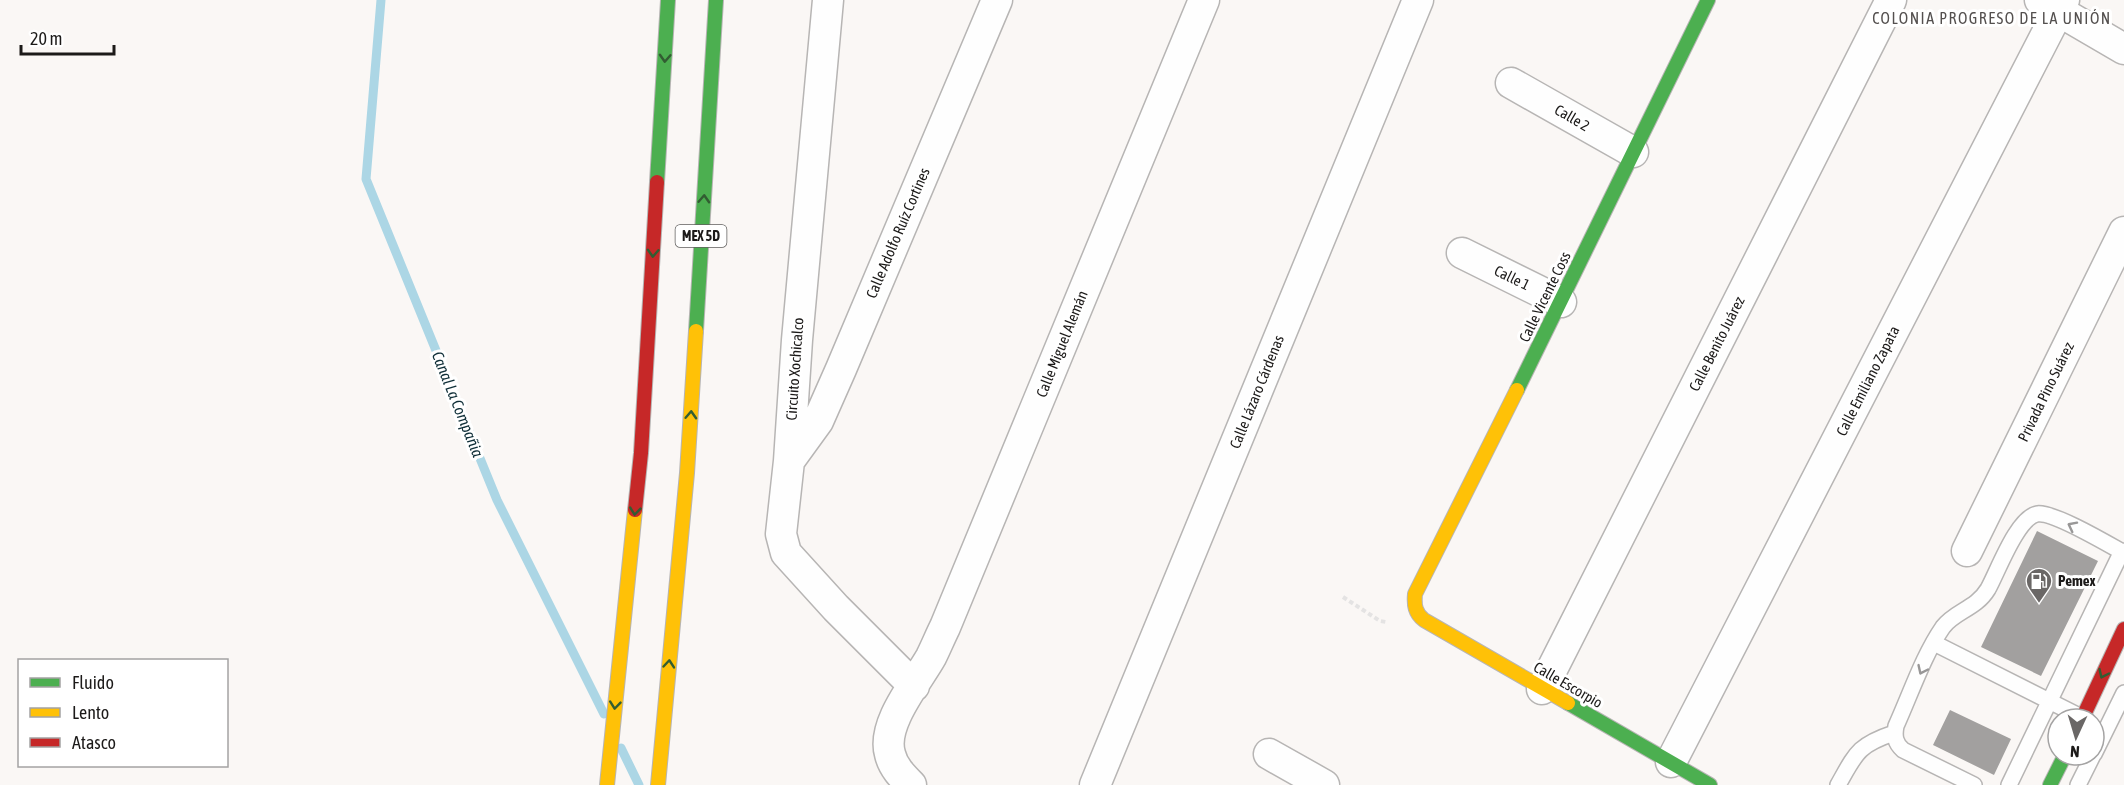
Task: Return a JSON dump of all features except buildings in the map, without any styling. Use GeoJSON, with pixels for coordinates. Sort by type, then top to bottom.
{"type":"FeatureCollection","features":[{"type":"Feature","properties":{"kind":"main road","name":"MEX 5D"},"geometry":{"type":"LineString","coordinates":[[607,785],[641,453],[668,0]]}},
{"type":"Feature","properties":{"kind":"main road","name":"MEX 5D"},"geometry":{"type":"LineString","coordinates":[[658,785],[687,473],[716,0]]}},
{"type":"Feature","properties":{"kind":"main road","name":"Calle Vicente Coss"},"geometry":{"type":"LineString","coordinates":[[1414,609],[1415,594],[1562,302],[1708,0]]}},
{"type":"Feature","properties":{"kind":"main road","name":"Calle Escorpio"},"geometry":{"type":"LineString","coordinates":[[1414,609],[1424,620],[1710,785]]}},
{"type":"Feature","properties":{"kind":"main road"},"geometry":{"type":"LineString","coordinates":[[2087,707],[2124,629]]}},
{"type":"Feature","properties":{"kind":"main road"},"geometry":{"type":"LineString","coordinates":[[2050,785],[2059,767]]}},
{"type":"Feature","properties":{"kind":"street","name":"Circuito Xochicalco"},"geometry":{"type":"LineString","coordinates":[[828,0],[796,340],[789,460],[781,534],[786,553],[836,608],[914,686]]}},
{"type":"Feature","properties":{"kind":"street","name":"Calle Adolfo Ruíz Cortines"},"geometry":{"type":"LineString","coordinates":[[789,460],[818,421],[997,0]]}},
{"type":"Feature","properties":{"kind":"street","name":"Calle Miguel Alemán"},"geometry":{"type":"LineString","coordinates":[[911,785],[896,768],[889,753],[888,738],[893,722],[932,656],[945,627],[1204,0]]}},
{"type":"Feature","properties":{"kind":"street","name":"Calle Lázaro Cárdenas"},"geometry":{"type":"LineString","coordinates":[[1095,785],[1418,0]]}},
{"type":"Feature","properties":{"kind":"street","name":"Calle Benito Juárez"},"geometry":{"type":"LineString","coordinates":[[1542,689],[1892,0]]}},
{"type":"Feature","properties":{"kind":"street"},"geometry":{"type":"LineString","coordinates":[[2054,4],[2124,50]]}},
{"type":"Feature","properties":{"kind":"street","name":"Calle Emiliano Zapata"},"geometry":{"type":"LineString","coordinates":[[1671,762],[2054,4]]}},
{"type":"Feature","properties":{"kind":"street","name":"Calle 2"},"geometry":{"type":"LineString","coordinates":[[1511,83],[1633,152]]}},
{"type":"Feature","properties":{"kind":"street","name":"Privada Pino Suárez"},"geometry":{"type":"LineString","coordinates":[[1967,551],[2124,232]]}},
{"type":"Feature","properties":{"kind":"street","name":"Calle 1"},"geometry":{"type":"LineString","coordinates":[[1462,253],[1562,302]]}},
{"type":"Feature","properties":{"kind":"street"},"geometry":{"type":"LineString","coordinates":[[1269,754],[1324,785]]}},
{"type":"Feature","properties":{"kind":"lane"},"geometry":{"type":"LineString","coordinates":[[1974,785],[1903,750],[1898,746],[1894,733],[1934,643],[1945,624],[1978,602],[1987,591],[2021,526],[2031,516],[2038,514],[2052,516],[2123,552],[2009,785]]}},
{"type":"Feature","properties":{"kind":"lane"},"geometry":{"type":"LineString","coordinates":[[1934,643],[2061,707]]}},
{"type":"Feature","properties":{"kind":"lane"},"geometry":{"type":"LineString","coordinates":[[2106,730],[2124,693]]}},
{"type":"Feature","properties":{"kind":"lane"},"geometry":{"type":"LineString","coordinates":[[1838,785],[1857,753],[1876,739],[1894,733]]}},
{"type":"Feature","properties":{"kind":"lane"},"geometry":{"type":"LineString","coordinates":[[2078,785],[2087,767]]}},
{"type":"Feature","properties":{"kind":"path"},"geometry":{"type":"LineString","coordinates":[[1343,597],[1384,623],[1414,609]]}},
{"type":"Feature","properties":{"kind":"waterway","name":"Canal La Compañia"},"geometry":{"type":"LineString","coordinates":[[381,0],[366,179],[497,500],[604,714]]}},
{"type":"Feature","properties":{"kind":"waterway","name":"Canal La Compañia"},"geometry":{"type":"LineString","coordinates":[[621,748],[639,785]]}},
{"type":"Feature","properties":{"kind":"traffic: fast"},"geometry":{"type":"LineString","coordinates":[[657,182],[668,0]]}},
{"type":"Feature","properties":{"kind":"traffic: fast"},"geometry":{"type":"LineString","coordinates":[[696,331],[716,0]]}},
{"type":"Feature","properties":{"kind":"traffic: fast"},"geometry":{"type":"LineString","coordinates":[[1517,390],[1708,0]]}},
{"type":"Feature","properties":{"kind":"traffic: fast"},"geometry":{"type":"LineString","coordinates":[[1568,703],[1710,785]]}},
{"type":"Feature","properties":{"kind":"traffic: fast"},"geometry":{"type":"LineString","coordinates":[[2050,785],[2059,767]]}},
{"type":"Feature","properties":{"kind":"traffic: slow"},"geometry":{"type":"LineString","coordinates":[[658,785],[687,473],[696,331]]}},
{"type":"Feature","properties":{"kind":"traffic: slow"},"geometry":{"type":"LineString","coordinates":[[1517,390],[1415,594],[1415,605],[1417,612],[1424,620],[1568,703]]}},
{"type":"Feature","properties":{"kind":"traffic: slow"},"geometry":{"type":"LineString","coordinates":[[607,785],[635,510]]}},
{"type":"Feature","properties":{"kind":"traffic: jam"},"geometry":{"type":"LineString","coordinates":[[635,510],[641,453],[657,182]]}},
{"type":"Feature","properties":{"kind":"traffic: jam"},"geometry":{"type":"LineString","coordinates":[[2088,707],[2124,629]]}},
{"type":"Feature","properties":{"kind":"place","name":"Pemex"},"geometry":{"type":"Point","coordinates":[2039,604]}},
{"type":"Feature","properties":{"kind":"district","name":"COLONIA PROGRESO DE LA UNIÓN"},"geometry":{"type":"Point","coordinates":[1992,18]}}]}
